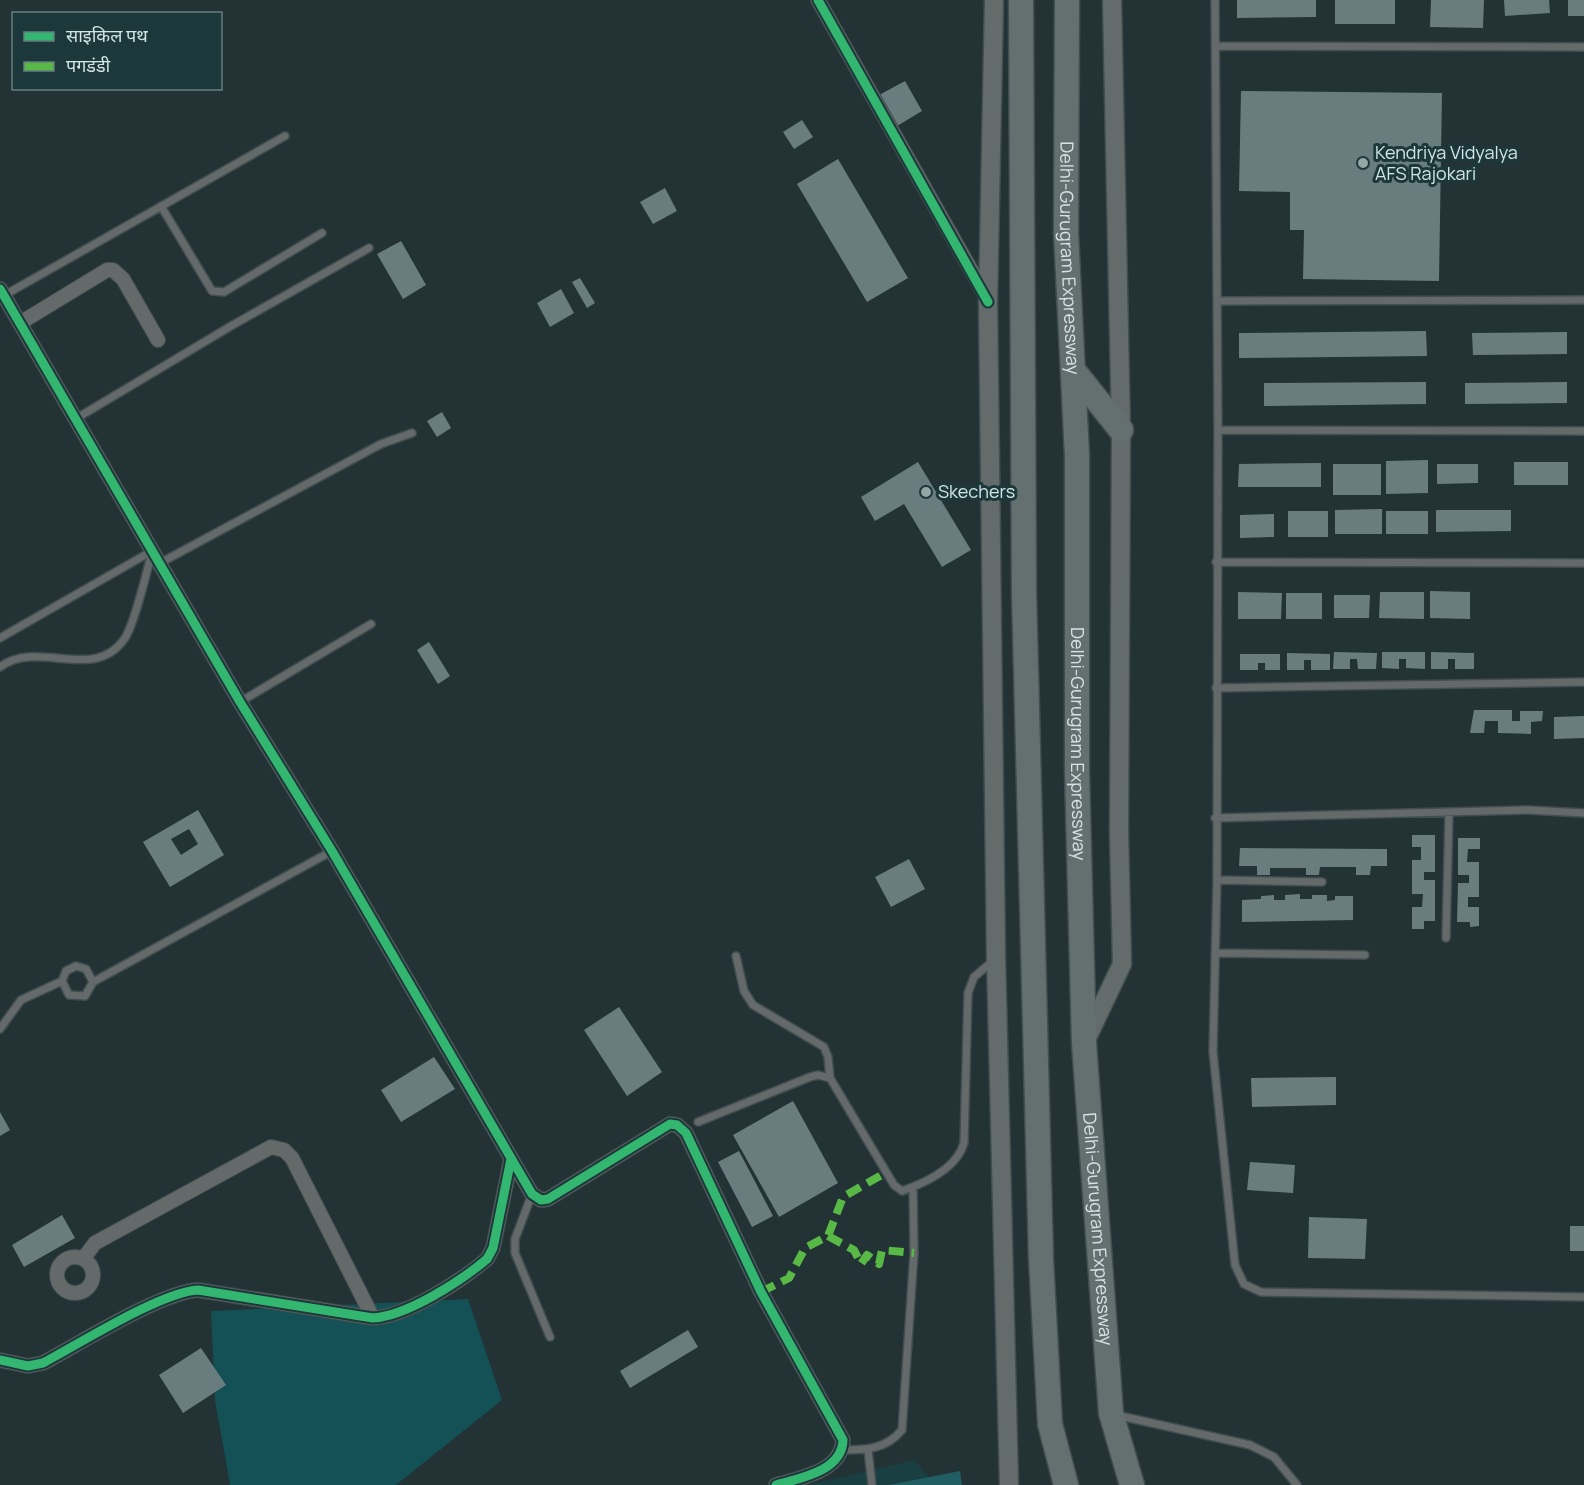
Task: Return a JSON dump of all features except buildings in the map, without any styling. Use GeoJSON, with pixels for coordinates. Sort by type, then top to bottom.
{"type":"FeatureCollection","features":[{"type":"Feature","properties":{"kind":"highway"},"geometry":{"type":"LineString","coordinates":[[1021,0],[1024,603],[1040,1236],[1050,1424],[1066,1485]]}},
{"type":"Feature","properties":{"kind":"highway","name":"Delhi-Gurugram Expressway"},"geometry":{"type":"LineString","coordinates":[[1067,0],[1066,233],[1077,467],[1077,772],[1084,1043],[1111,1413],[1132,1485]]}},
{"type":"Feature","properties":{"kind":"highway"},"geometry":{"type":"LineString","coordinates":[[1073,370],[1121,430]]}},
{"type":"Feature","properties":{"kind":"main road"},"geometry":{"type":"LineString","coordinates":[[994,0],[988,302],[996,958],[1009,1485]]}},
{"type":"Feature","properties":{"kind":"main road"},"geometry":{"type":"LineString","coordinates":[[1084,1043],[1122,964],[1119,832],[1121,430],[1112,0]]}},
{"type":"Feature","properties":{"kind":"street"},"geometry":{"type":"LineString","coordinates":[[818,0],[988,302]]}},
{"type":"Feature","properties":{"kind":"street"},"geometry":{"type":"LineString","coordinates":[[20,323],[107,270],[113,270],[123,279],[158,340]]}},
{"type":"Feature","properties":{"kind":"street"},"geometry":{"type":"LineString","coordinates":[[1,294],[77,418],[240,702],[332,851],[532,1194],[541,1200],[548,1199],[660,1128],[677,1125],[686,1133],[761,1292],[843,1440],[843,1450],[837,1460],[827,1467],[776,1485]]}},
{"type":"Feature","properties":{"kind":"street"},"geometry":{"type":"LineString","coordinates":[[83,1259],[90,1246],[271,1147],[284,1150],[292,1158],[373,1318]]}},
{"type":"Feature","properties":{"kind":"street"},"geometry":{"type":"LineString","coordinates":[[0,1360],[28,1366],[43,1363],[164,1299],[186,1291],[198,1290],[373,1318],[389,1317],[405,1311],[487,1259],[493,1248],[511,1159]]}},
{"type":"Feature","properties":{"kind":"lane"},"geometry":{"type":"LineString","coordinates":[[1215,0],[1218,430],[1213,1052],[1235,1265],[1244,1284],[1261,1292],[1584,1297]]}},
{"type":"Feature","properties":{"kind":"lane"},"geometry":{"type":"LineString","coordinates":[[1215,46],[1584,47]]}},
{"type":"Feature","properties":{"kind":"lane"},"geometry":{"type":"LineString","coordinates":[[1,294],[285,136]]}},
{"type":"Feature","properties":{"kind":"lane"},"geometry":{"type":"LineString","coordinates":[[161,206],[212,291],[216,293],[224,291],[322,233]]}},
{"type":"Feature","properties":{"kind":"lane"},"geometry":{"type":"LineString","coordinates":[[77,418],[231,326],[369,248]]}},
{"type":"Feature","properties":{"kind":"lane"},"geometry":{"type":"LineString","coordinates":[[1217,301],[1584,300]]}},
{"type":"Feature","properties":{"kind":"lane"},"geometry":{"type":"LineString","coordinates":[[1218,430],[1584,431]]}},
{"type":"Feature","properties":{"kind":"lane"},"geometry":{"type":"LineString","coordinates":[[160,563],[381,444],[412,433]]}},
{"type":"Feature","properties":{"kind":"lane"},"geometry":{"type":"LineString","coordinates":[[0,638],[152,551]]}},
{"type":"Feature","properties":{"kind":"lane"},"geometry":{"type":"LineString","coordinates":[[0,667],[17,658],[37,656],[89,661],[115,649],[126,636],[152,551]]}},
{"type":"Feature","properties":{"kind":"lane"},"geometry":{"type":"LineString","coordinates":[[1216,562],[1584,564]]}},
{"type":"Feature","properties":{"kind":"lane"},"geometry":{"type":"LineString","coordinates":[[240,702],[371,624]]}},
{"type":"Feature","properties":{"kind":"lane"},"geometry":{"type":"LineString","coordinates":[[1216,688],[1584,682]]}},
{"type":"Feature","properties":{"kind":"lane"},"geometry":{"type":"LineString","coordinates":[[1215,818],[1528,810],[1584,813]]}},
{"type":"Feature","properties":{"kind":"lane"},"geometry":{"type":"LineString","coordinates":[[1446,938],[1449,813]]}},
{"type":"Feature","properties":{"kind":"lane"},"geometry":{"type":"LineString","coordinates":[[62,981],[69,995],[80,997],[89,993],[93,982],[332,851]]}},
{"type":"Feature","properties":{"kind":"lane"},"geometry":{"type":"LineString","coordinates":[[1216,880],[1322,882]]}},
{"type":"Feature","properties":{"kind":"lane"},"geometry":{"type":"LineString","coordinates":[[1215,953],[1365,955]]}},
{"type":"Feature","properties":{"kind":"lane"},"geometry":{"type":"LineString","coordinates":[[736,956],[744,992],[753,1005],[824,1047],[828,1057],[830,1078],[894,1185],[902,1191],[944,1169],[961,1154],[964,1143],[968,993],[974,977],[996,958]]}},
{"type":"Feature","properties":{"kind":"lane"},"geometry":{"type":"LineString","coordinates":[[0,1029],[21,1000],[62,981],[66,971],[76,966],[86,969],[93,982]]}},
{"type":"Feature","properties":{"kind":"lane"},"geometry":{"type":"LineString","coordinates":[[0,1011],[8,1015]]}},
{"type":"Feature","properties":{"kind":"lane"},"geometry":{"type":"LineString","coordinates":[[698,1122],[810,1077],[818,1075],[830,1078]]}},
{"type":"Feature","properties":{"kind":"lane"},"geometry":{"type":"LineString","coordinates":[[843,1450],[868,1450],[888,1443],[902,1430],[914,1253],[913,1187]]}},
{"type":"Feature","properties":{"kind":"lane"},"geometry":{"type":"LineString","coordinates":[[532,1194],[515,1239],[515,1253],[550,1337]]}},
{"type":"Feature","properties":{"kind":"lane"},"geometry":{"type":"LineString","coordinates":[[1111,1413],[1250,1445],[1274,1457],[1297,1485]]}},
{"type":"Feature","properties":{"kind":"lane"},"geometry":{"type":"LineString","coordinates":[[868,1450],[872,1485]]}},
{"type":"Feature","properties":{"kind":"shaded area"},"geometry":{"type":"Polygon","coordinates":[[[468,1299],[502,1400],[396,1485],[230,1485],[215,1400],[211,1311],[468,1299]]]}},
{"type":"Feature","properties":{"kind":"shaded area"},"geometry":{"type":"Polygon","coordinates":[[[915,1460],[935,1485],[808,1485],[915,1460]]]}},
{"type":"Feature","properties":{"kind":"shaded area"},"geometry":{"type":"Polygon","coordinates":[[[960,1471],[962,1485],[889,1485],[960,1471]]]}},
{"type":"Feature","properties":{"kind":"marked path"},"geometry":{"type":"LineString","coordinates":[[761,1292],[789,1278],[805,1248],[828,1236],[843,1197],[885,1173]]}},
{"type":"Feature","properties":{"kind":"marked path"},"geometry":{"type":"LineString","coordinates":[[828,1236],[854,1250],[861,1264],[867,1255],[879,1264],[882,1250],[914,1253]]}},
{"type":"Feature","properties":{"kind":"cycle path"},"geometry":{"type":"LineString","coordinates":[[818,0],[988,302]]}},
{"type":"Feature","properties":{"kind":"cycle path"},"geometry":{"type":"LineString","coordinates":[[0,289],[240,702],[332,851],[532,1194],[541,1200],[548,1199],[670,1124],[677,1125],[686,1133],[761,1292],[843,1440],[841,1451],[828,1466],[808,1476],[776,1485]]}},
{"type":"Feature","properties":{"kind":"cycle path"},"geometry":{"type":"LineString","coordinates":[[0,1360],[28,1366],[43,1363],[142,1309],[182,1293],[198,1290],[373,1318],[402,1311],[448,1287],[487,1259],[493,1248],[511,1159]]}},
{"type":"Feature","properties":{"kind":"place","name":"Kendriya Vidyalya AFS Rajokari"},"geometry":{"type":"Point","coordinates":[1363,163]}},
{"type":"Feature","properties":{"kind":"place","name":"Skechers"},"geometry":{"type":"Point","coordinates":[926,492]}}]}
